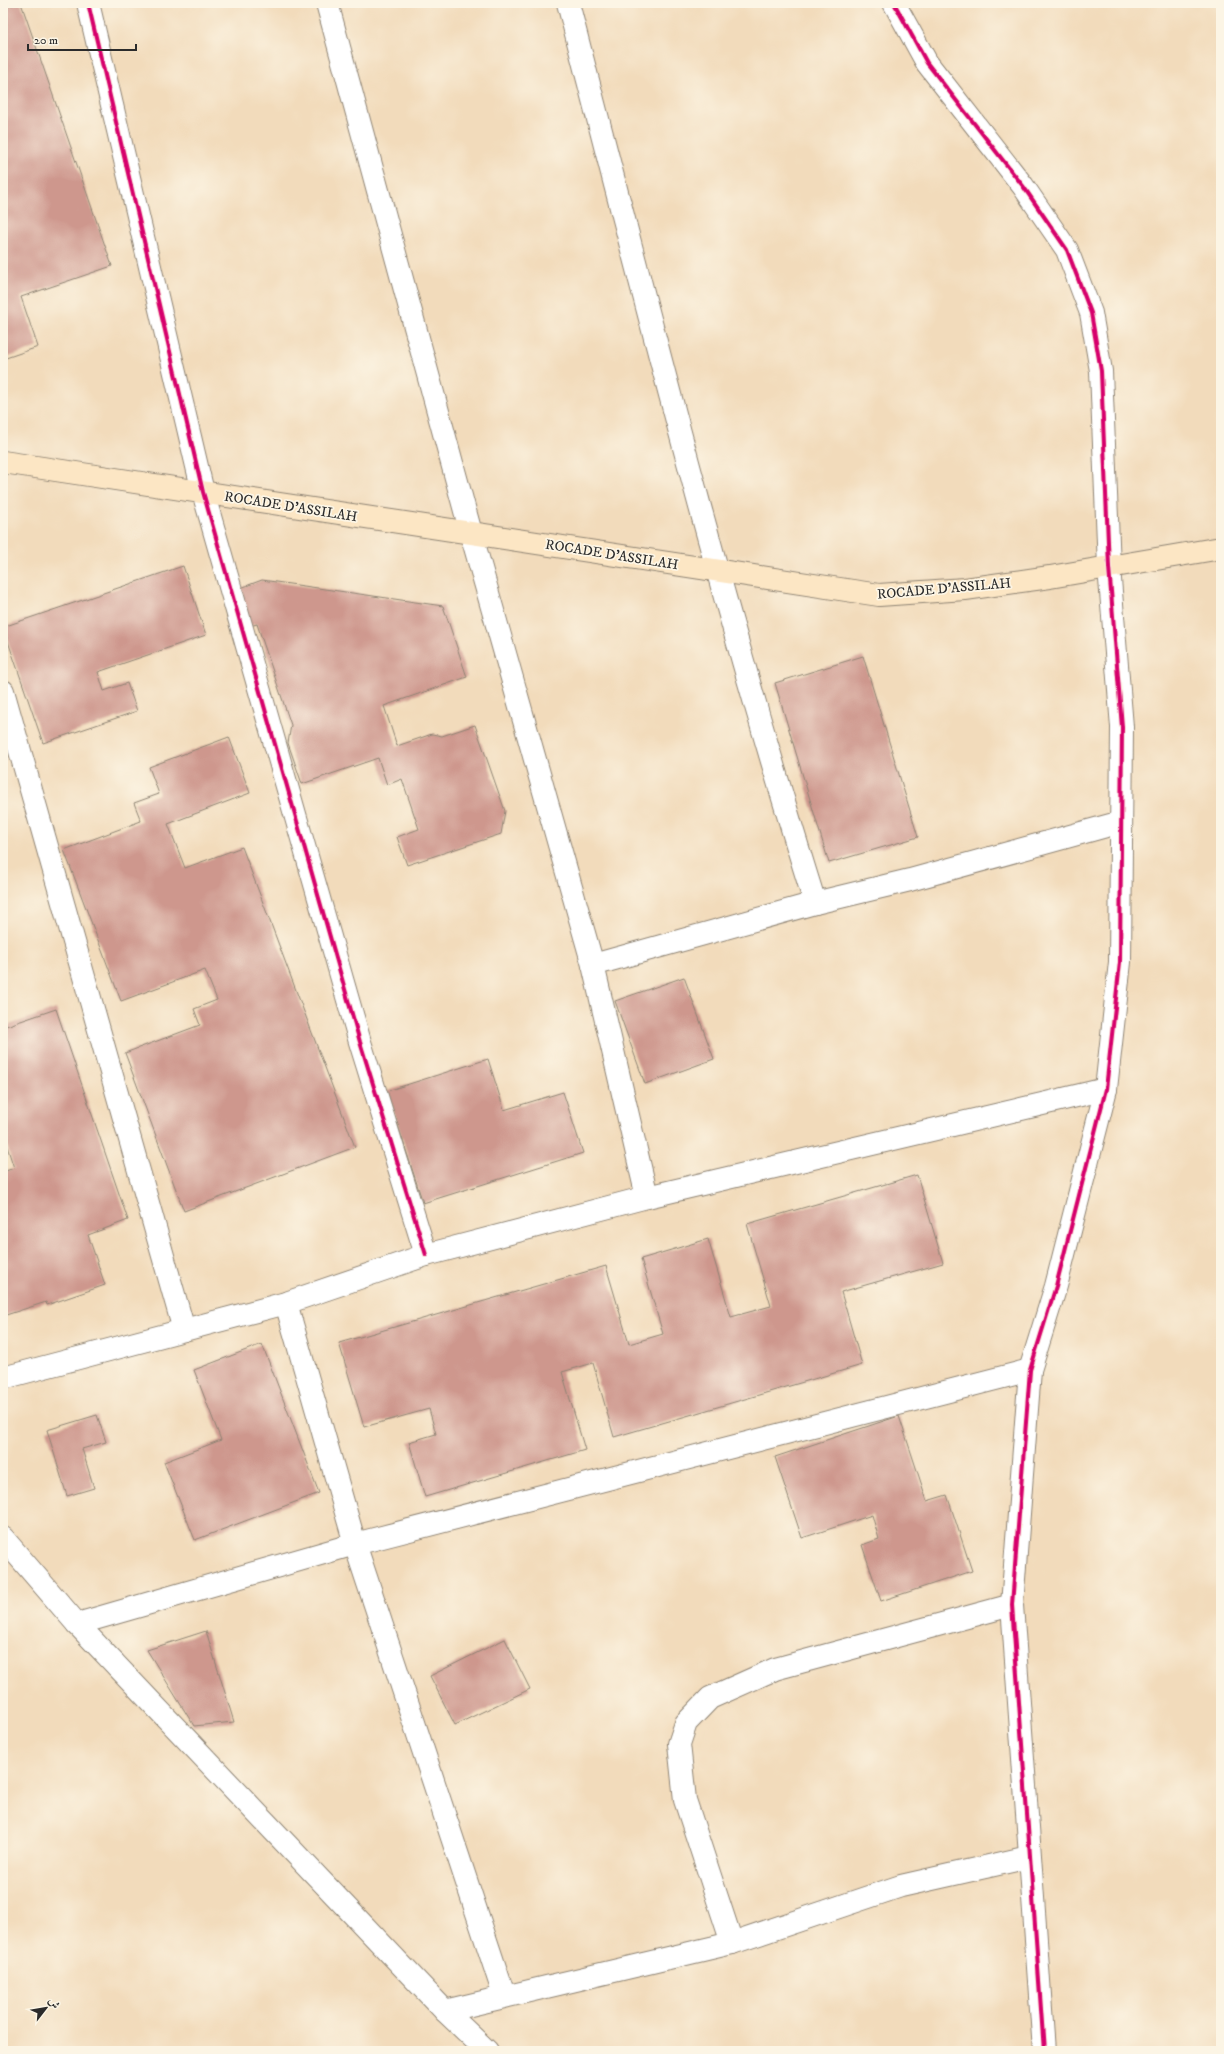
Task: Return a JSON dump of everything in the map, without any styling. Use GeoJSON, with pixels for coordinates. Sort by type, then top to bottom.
{"type":"FeatureCollection","features":[{"type":"Feature","properties":{"kind":"street"},"geometry":{"type":"LineString","coordinates":[[88,3],[203,492],[360,1042],[426,1255]]}},
{"type":"Feature","properties":{"kind":"street"},"geometry":{"type":"LineString","coordinates":[[327,3],[471,533],[593,965],[647,1197]]}},
{"type":"Feature","properties":{"kind":"street"},"geometry":{"type":"LineString","coordinates":[[568,3],[718,570],[784,803],[815,903]]}},
{"type":"Feature","properties":{"kind":"street"},"geometry":{"type":"LineString","coordinates":[[894,3],[927,63],[1023,186],[1067,250],[1091,313],[1101,372],[1109,566],[1122,727],[1120,962],[1106,1089],[1056,1286],[1030,1370],[1012,1605],[1044,2051]]}},
{"type":"Feature","properties":{"kind":"street","name":"ROCADE D'ASSILAH"},"geometry":{"type":"LineString","coordinates":[[3,462],[879,595],[965,589],[1050,578],[1109,566],[1221,548]]}},
{"type":"Feature","properties":{"kind":"street"},"geometry":{"type":"LineString","coordinates":[[3,691],[184,1330]]}},
{"type":"Feature","properties":{"kind":"street"},"geometry":{"type":"LineString","coordinates":[[593,965],[815,903],[910,880],[1121,822]]}},
{"type":"Feature","properties":{"kind":"street"},"geometry":{"type":"LineString","coordinates":[[3,1378],[286,1303],[426,1255],[647,1197],[1106,1089]]}},
{"type":"Feature","properties":{"kind":"street"},"geometry":{"type":"LineString","coordinates":[[286,1303],[355,1544],[504,1996]]}},
{"type":"Feature","properties":{"kind":"street"},"geometry":{"type":"LineString","coordinates":[[77,1624],[355,1544],[1030,1370]]}},
{"type":"Feature","properties":{"kind":"street"},"geometry":{"type":"LineString","coordinates":[[3,1538],[77,1624],[445,2011],[487,2051]]}},
{"type":"Feature","properties":{"kind":"street"},"geometry":{"type":"LineString","coordinates":[[732,1943],[685,1800],[679,1744],[686,1723],[710,1698],[775,1669],[1012,1605]]}},
{"type":"Feature","properties":{"kind":"street"},"geometry":{"type":"LineString","coordinates":[[445,2011],[732,1943],[901,1886],[1029,1857]]}},
{"type":"Feature","properties":{"kind":"building"},"geometry":{"type":"Polygon","coordinates":[[[21,3],[112,266],[21,297],[38,347],[3,359],[3,8],[21,3]]]}},
{"type":"Feature","properties":{"kind":"building"},"geometry":{"type":"Polygon","coordinates":[[[183,566],[206,635],[98,672],[104,691],[127,683],[137,711],[43,743],[3,627],[183,566]]]}},
{"type":"Feature","properties":{"kind":"building"},"geometry":{"type":"Polygon","coordinates":[[[262,580],[443,606],[467,677],[384,706],[397,746],[432,734],[442,736],[475,725],[505,811],[501,834],[407,865],[397,837],[419,829],[402,779],[387,785],[378,758],[302,784],[288,743],[291,725],[257,624],[250,626],[238,589],[262,580]]]}},
{"type":"Feature","properties":{"kind":"building"},"geometry":{"type":"Polygon","coordinates":[[[863,656],[918,837],[829,863],[775,683],[863,656]]]}},
{"type":"Feature","properties":{"kind":"building"},"geometry":{"type":"Polygon","coordinates":[[[229,737],[250,793],[168,824],[185,868],[242,847],[355,1147],[184,1211],[125,1053],[200,1025],[194,1009],[217,1000],[205,970],[121,1001],[64,850],[141,821],[134,803],[159,794],[149,767],[229,737]]]}},
{"type":"Feature","properties":{"kind":"building"},"geometry":{"type":"Polygon","coordinates":[[[684,977],[714,1059],[645,1084],[615,1001],[684,977]]]}},
{"type":"Feature","properties":{"kind":"building"},"geometry":{"type":"Polygon","coordinates":[[[56,1009],[128,1220],[88,1235],[105,1285],[47,1305],[46,1302],[3,1316],[3,1172],[14,1168],[3,1134],[3,1027],[56,1009]]]}},
{"type":"Feature","properties":{"kind":"building"},"geometry":{"type":"Polygon","coordinates":[[[488,1059],[504,1110],[563,1092],[583,1153],[423,1203],[387,1091],[488,1059]]]}},
{"type":"Feature","properties":{"kind":"building"},"geometry":{"type":"Polygon","coordinates":[[[917,1175],[943,1263],[841,1292],[862,1365],[614,1437],[593,1363],[562,1372],[585,1450],[425,1497],[409,1442],[436,1434],[429,1409],[364,1427],[339,1343],[606,1266],[629,1344],[663,1334],[641,1259],[708,1239],[731,1317],[771,1306],[747,1224],[917,1175]]]}},
{"type":"Feature","properties":{"kind":"building"},"geometry":{"type":"Polygon","coordinates":[[[262,1344],[319,1493],[195,1540],[164,1462],[221,1440],[194,1370],[262,1344]]]}},
{"type":"Feature","properties":{"kind":"building"},"geometry":{"type":"Polygon","coordinates":[[[97,1415],[106,1442],[82,1449],[94,1488],[67,1496],[47,1430],[97,1415]]]}},
{"type":"Feature","properties":{"kind":"building"},"geometry":{"type":"Polygon","coordinates":[[[899,1416],[927,1501],[947,1495],[972,1571],[881,1601],[862,1545],[879,1539],[872,1515],[802,1538],[775,1457],[899,1416]]]}},
{"type":"Feature","properties":{"kind":"building"},"geometry":{"type":"Polygon","coordinates":[[[206,1631],[234,1722],[194,1726],[147,1650],[206,1631]]]}},
{"type":"Feature","properties":{"kind":"building"},"geometry":{"type":"Polygon","coordinates":[[[505,1639],[530,1689],[455,1725],[430,1676],[505,1639]]]}},
{"type":"Feature","properties":{"kind":"cycle path"},"geometry":{"type":"LineString","coordinates":[[88,3],[203,492],[360,1042],[426,1255]]}},
{"type":"Feature","properties":{"kind":"cycle path"},"geometry":{"type":"LineString","coordinates":[[894,3],[927,63],[1023,186],[1067,250],[1091,313],[1101,371],[1109,567],[1122,727],[1120,962],[1106,1089],[1056,1286],[1030,1370],[1012,1605],[1044,2051]]}}]}
